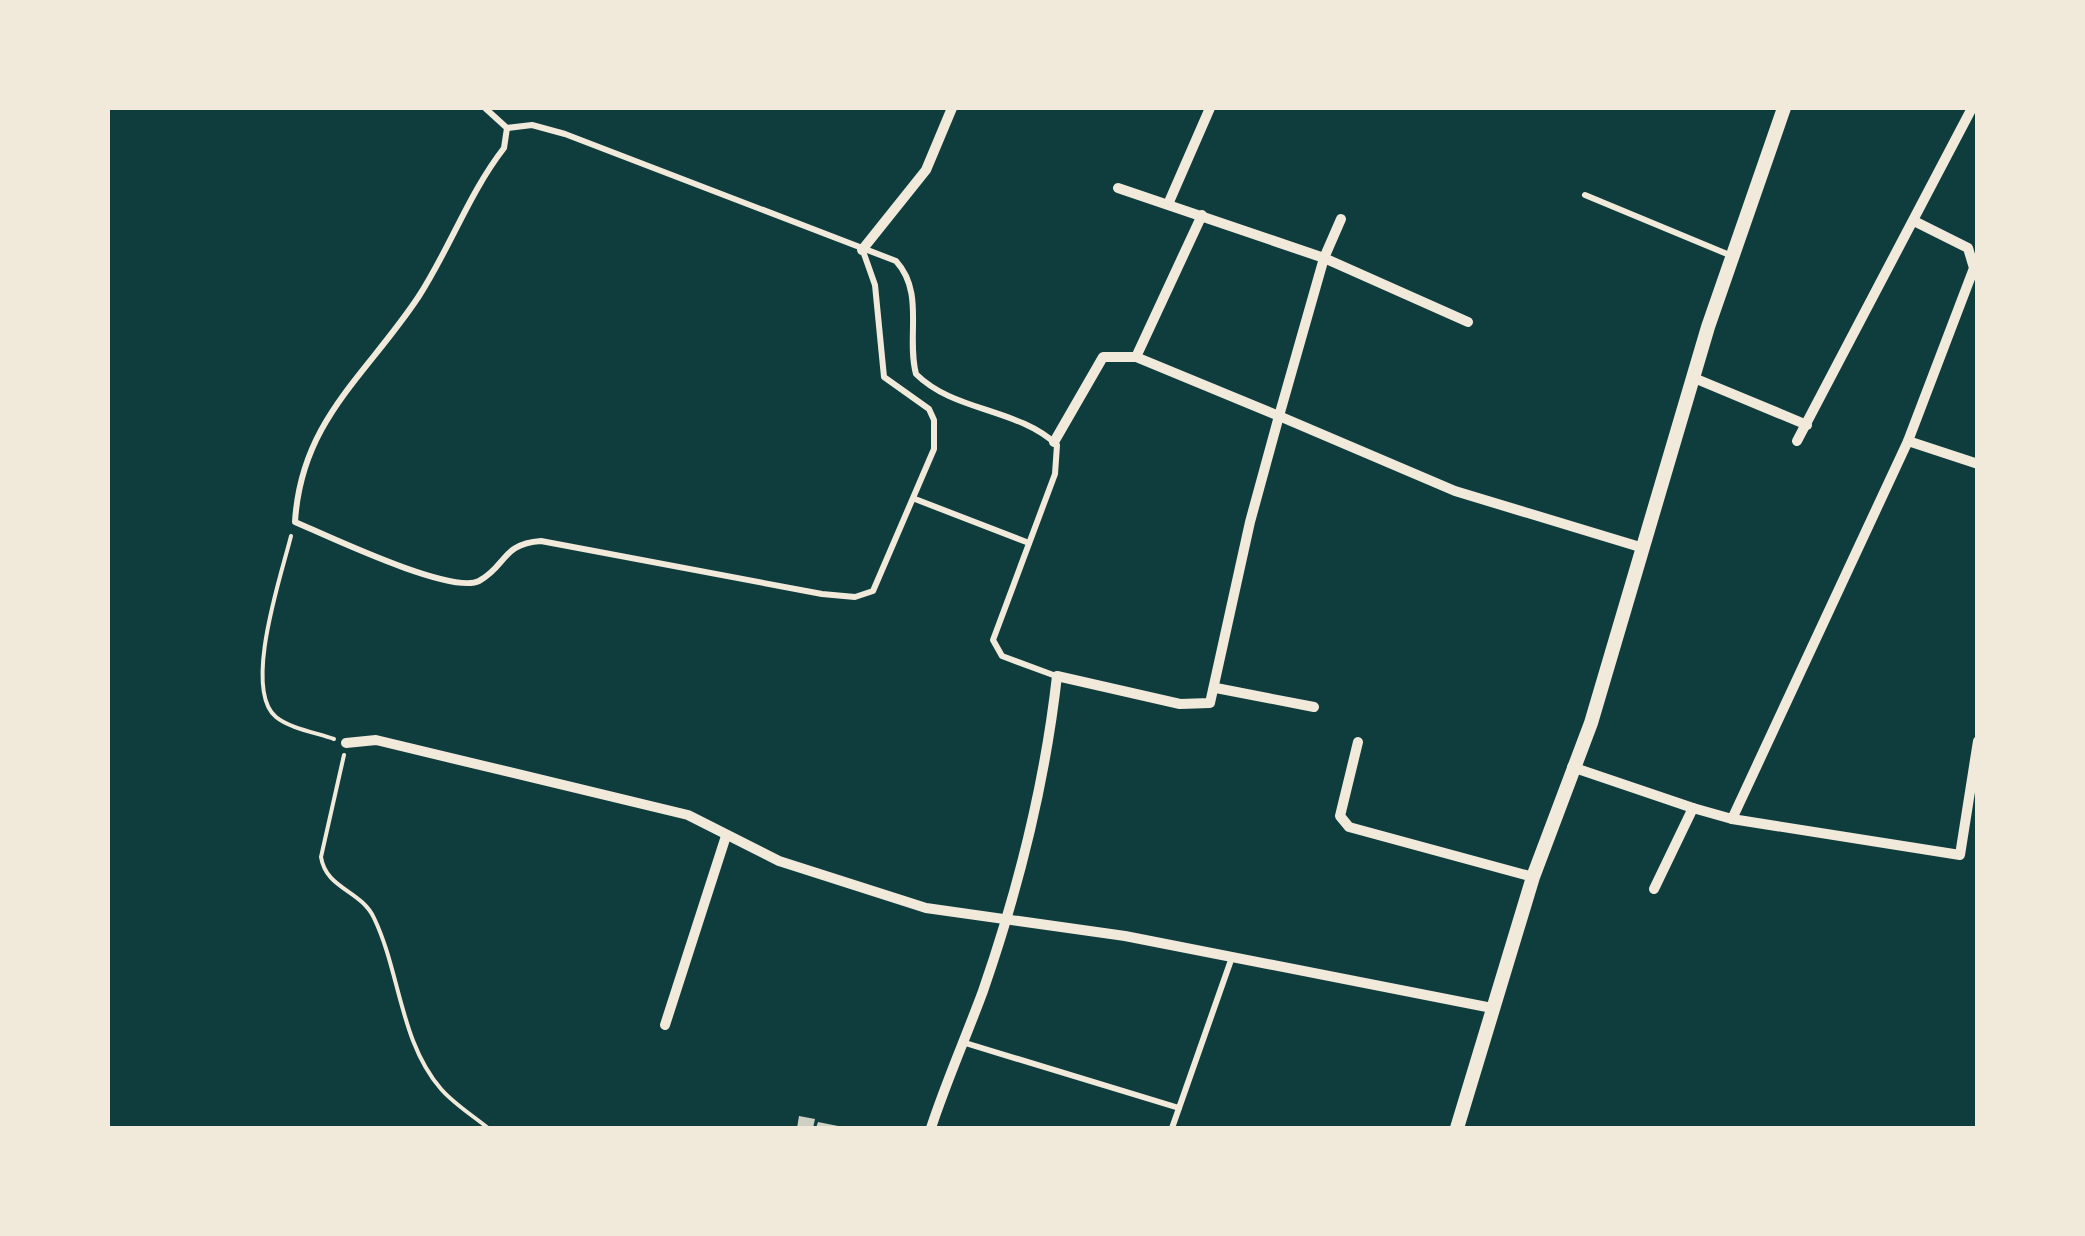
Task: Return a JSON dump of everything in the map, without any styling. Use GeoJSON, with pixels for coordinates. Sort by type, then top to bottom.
{"type":"FeatureCollection","features":[{"type":"Feature","properties":{"kind":"street"},"geometry":{"type":"LineString","coordinates":[[862,250],[926,170],[952,108]]}},
{"type":"Feature","properties":{"kind":"street"},"geometry":{"type":"LineString","coordinates":[[1170,202],[1210,108]]}},
{"type":"Feature","properties":{"kind":"street"},"geometry":{"type":"LineString","coordinates":[[1457,1128],[1533,876],[1591,722],[1640,547],[1732,256],[1784,108]]}},
{"type":"Feature","properties":{"kind":"street"},"geometry":{"type":"LineString","coordinates":[[1797,441],[1972,108]]}},
{"type":"Feature","properties":{"kind":"street"},"geometry":{"type":"LineString","coordinates":[[1118,188],[1170,202],[1324,258],[1468,322]]}},
{"type":"Feature","properties":{"kind":"street"},"geometry":{"type":"LineString","coordinates":[[1136,357],[1202,215]]}},
{"type":"Feature","properties":{"kind":"street"},"geometry":{"type":"LineString","coordinates":[[930,1128],[962,1042],[1031,826],[1058,676],[1200,706],[1210,703],[1250,522],[1324,258],[1341,219]]}},
{"type":"Feature","properties":{"kind":"street"},"geometry":{"type":"LineString","coordinates":[[1732,819],[1908,441],[1974,268],[1968,248],[1914,221]]}},
{"type":"Feature","properties":{"kind":"street"},"geometry":{"type":"LineString","coordinates":[[1054,442],[1104,357],[1136,357],[1455,492],[1640,547]]}},
{"type":"Feature","properties":{"kind":"street"},"geometry":{"type":"LineString","coordinates":[[1694,378],[1806,424]]}},
{"type":"Feature","properties":{"kind":"street"},"geometry":{"type":"LineString","coordinates":[[1908,441],[1978,464]]}},
{"type":"Feature","properties":{"kind":"street"},"geometry":{"type":"LineString","coordinates":[[1216,688],[1314,707]]}},
{"type":"Feature","properties":{"kind":"street"},"geometry":{"type":"LineString","coordinates":[[346,744],[376,740],[688,814],[779,861],[926,908],[1125,936],[1230,960],[1492,1008]]}},
{"type":"Feature","properties":{"kind":"street"},"geometry":{"type":"LineString","coordinates":[[1572,766],[1732,819],[1960,855],[1978,741]]}},
{"type":"Feature","properties":{"kind":"street"},"geometry":{"type":"LineString","coordinates":[[1358,742],[1340,816],[1348,828],[1533,876]]}},
{"type":"Feature","properties":{"kind":"street"},"geometry":{"type":"LineString","coordinates":[[1654,889],[1693,808]]}},
{"type":"Feature","properties":{"kind":"street"},"geometry":{"type":"LineString","coordinates":[[665,1026],[726,836]]}},
{"type":"Feature","properties":{"kind":"lane"},"geometry":{"type":"LineString","coordinates":[[484,108],[506,128],[532,125],[565,134],[717,189],[896,261],[907,274],[912,290],[916,374],[939,390],[1036,427],[1054,442],[1059,462],[993,640],[1002,656],[1058,676]]}},
{"type":"Feature","properties":{"kind":"lane"},"geometry":{"type":"LineString","coordinates":[[506,128],[504,148],[419,295],[318,430],[301,474],[295,522],[465,585],[482,580],[521,542],[541,541],[856,596],[872,592],[934,449],[934,420],[921,402],[904,395],[884,377],[875,285],[862,250]]}},
{"type":"Feature","properties":{"kind":"lane"},"geometry":{"type":"LineString","coordinates":[[1585,195],[1732,256]]}},
{"type":"Feature","properties":{"kind":"lane"},"geometry":{"type":"LineString","coordinates":[[915,499],[1029,543]]}},
{"type":"Feature","properties":{"kind":"lane"},"geometry":{"type":"LineString","coordinates":[[1172,1128],[1230,960]]}},
{"type":"Feature","properties":{"kind":"lane"},"geometry":{"type":"LineString","coordinates":[[962,1042],[1179,1108]]}},
{"type":"Feature","properties":{"kind":"path"},"geometry":{"type":"LineString","coordinates":[[295,522],[270,617],[262,675],[266,704],[276,718],[346,744],[321,857],[323,870],[373,916],[409,1028],[429,1072],[441,1088],[488,1128]]}},
{"type":"Feature","properties":{"kind":"building"},"geometry":{"type":"Polygon","coordinates":[[[799,1116],[815,1119],[813,1128],[797,1128],[799,1116]]]}},
{"type":"Feature","properties":{"kind":"building"},"geometry":{"type":"Polygon","coordinates":[[[818,1122],[843,1127],[843,1128],[816,1128],[818,1122]]]}}]}
